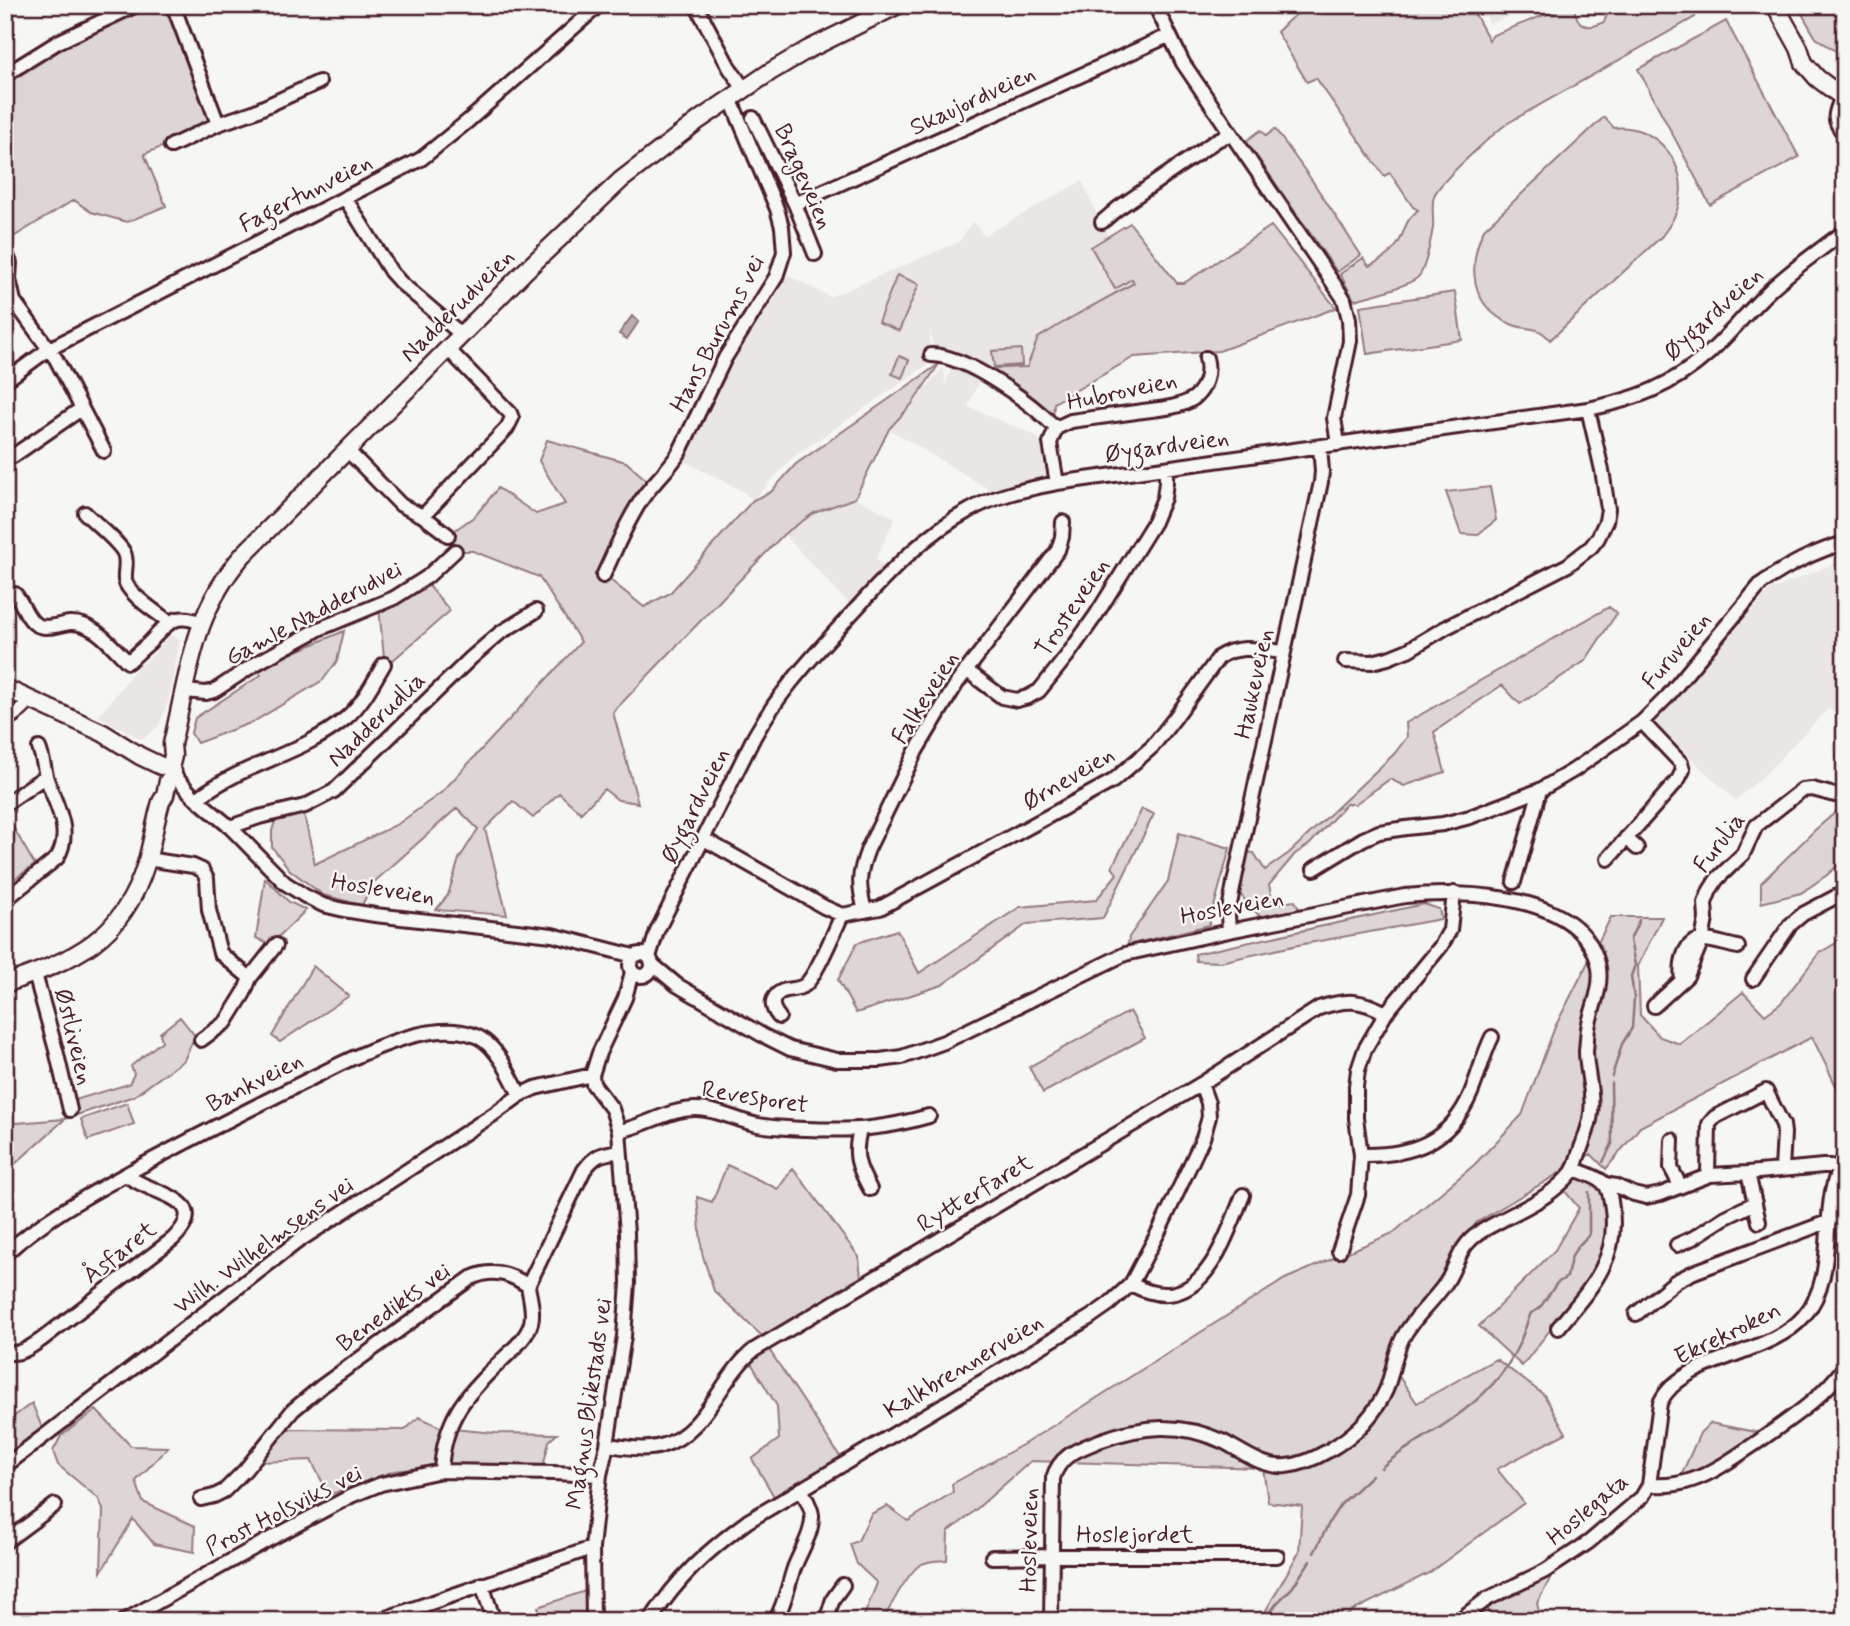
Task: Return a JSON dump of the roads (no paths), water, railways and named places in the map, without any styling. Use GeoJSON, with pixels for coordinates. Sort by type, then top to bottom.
{"type":"FeatureCollection","features":[{"type":"Feature","properties":{"kind":"main road","name":"Nadderudveien"},"geometry":{"type":"LineString","coordinates":[[5,984],[35,974],[80,953],[115,923],[135,892],[147,859],[161,802],[162,767],[185,691],[194,646],[216,590],[233,566],[573,224],[621,180],[744,89],[807,50],[898,5]]}},
{"type":"Feature","properties":{"kind":"main road"},"geometry":{"type":"LineString","coordinates":[[1775,5],[1799,48],[1844,95]]}},
{"type":"Feature","properties":{"kind":"main road","name":"Hosleveien"},"geometry":{"type":"LineString","coordinates":[[5,688],[103,733],[162,767]]}},
{"type":"Feature","properties":{"kind":"street"},"geometry":{"type":"LineString","coordinates":[[5,75],[58,43],[136,5]]}},
{"type":"Feature","properties":{"kind":"street"},"geometry":{"type":"LineString","coordinates":[[173,5],[218,124]]}},
{"type":"Feature","properties":{"kind":"street","name":"Fagertunveien"},"geometry":{"type":"LineString","coordinates":[[5,381],[49,349],[408,167],[440,144],[599,5]]}},
{"type":"Feature","properties":{"kind":"street"},"geometry":{"type":"LineString","coordinates":[[696,5],[729,67],[744,89]]}},
{"type":"Feature","properties":{"kind":"street"},"geometry":{"type":"LineString","coordinates":[[1155,5],[1183,63],[1344,299],[1351,335],[1335,418],[1338,444]]}},
{"type":"Feature","properties":{"kind":"street","name":"Skaujordveien"},"geometry":{"type":"LineString","coordinates":[[795,204],[1168,36]]}},
{"type":"Feature","properties":{"kind":"street"},"geometry":{"type":"LineString","coordinates":[[170,146],[218,124],[253,113],[319,82]]}},
{"type":"Feature","properties":{"kind":"street"},"geometry":{"type":"LineString","coordinates":[[1844,95],[1835,114],[1838,129],[1844,128]]}},
{"type":"Feature","properties":{"kind":"street","name":"Hans Burums vei"},"geometry":{"type":"LineString","coordinates":[[603,576],[638,505],[679,453],[718,372],[764,298],[784,252],[777,209],[730,99]]}},
{"type":"Feature","properties":{"kind":"street","name":"Brageveien"},"geometry":{"type":"LineString","coordinates":[[753,118],[795,204],[815,254]]}},
{"type":"Feature","properties":{"kind":"street"},"geometry":{"type":"LineString","coordinates":[[1102,222],[1217,140],[1230,134]]}},
{"type":"Feature","properties":{"kind":"street"},"geometry":{"type":"LineString","coordinates":[[345,198],[391,272],[462,335]]}},
{"type":"Feature","properties":{"kind":"street","name":"Øygardveien"},"geometry":{"type":"LineString","coordinates":[[592,1080],[599,1054],[640,965],[771,707],[798,673],[906,555],[937,530],[972,508],[1003,496],[1057,484],[1588,409],[1632,398],[1664,385],[1708,354],[1781,280],[1845,231]]}},
{"type":"Feature","properties":{"kind":"street"},"geometry":{"type":"LineString","coordinates":[[5,251],[10,263],[14,301],[56,359],[104,451]]}},
{"type":"Feature","properties":{"kind":"street"},"geometry":{"type":"LineString","coordinates":[[423,516],[507,428],[512,418],[448,349]]}},
{"type":"Feature","properties":{"kind":"street"},"geometry":{"type":"LineString","coordinates":[[931,355],[959,362],[1004,386],[1056,428],[1050,443],[1057,484]]}},
{"type":"Feature","properties":{"kind":"street","name":"Hubroveien"},"geometry":{"type":"LineString","coordinates":[[1056,428],[1071,421],[1177,406],[1194,398],[1202,390],[1207,377],[1206,358]]}},
{"type":"Feature","properties":{"kind":"street"},"geometry":{"type":"LineString","coordinates":[[13,456],[81,409]]}},
{"type":"Feature","properties":{"kind":"street"},"geometry":{"type":"LineString","coordinates":[[1345,661],[1373,662],[1408,650],[1568,565],[1591,547],[1606,521],[1608,509],[1588,409]]}},
{"type":"Feature","properties":{"kind":"street","name":"Haukeveien"},"geometry":{"type":"LineString","coordinates":[[1229,931],[1228,915],[1235,878],[1321,482],[1320,447]]}},
{"type":"Feature","properties":{"kind":"street"},"geometry":{"type":"LineString","coordinates":[[347,450],[401,505],[423,516],[448,535]]}},
{"type":"Feature","properties":{"kind":"street","name":"Trosteveien"},"geometry":{"type":"LineString","coordinates":[[966,670],[1002,697],[1017,699],[1039,691],[1096,615],[1154,522],[1164,498],[1166,468]]}},
{"type":"Feature","properties":{"kind":"street"},"geometry":{"type":"LineString","coordinates":[[85,513],[123,550],[127,587],[169,622]]}},
{"type":"Feature","properties":{"kind":"street","name":"Falkeveien"},"geometry":{"type":"LineString","coordinates":[[865,911],[859,878],[868,849],[916,751],[966,670],[1058,550],[1063,522]]}},
{"type":"Feature","properties":{"kind":"street","name":"Furuveien"},"geometry":{"type":"LineString","coordinates":[[1314,869],[1379,832],[1443,824],[1503,806],[1540,790],[1574,770],[1642,722],[1667,697],[1761,584],[1795,563],[1845,543]]}},
{"type":"Feature","properties":{"kind":"street","name":"Gamle Nadderudvei"},"geometry":{"type":"LineString","coordinates":[[185,691],[214,691],[255,664],[319,629],[394,598],[427,577],[455,551]]}},
{"type":"Feature","properties":{"kind":"street"},"geometry":{"type":"LineString","coordinates":[[15,594],[36,625],[72,623],[86,626],[128,662],[169,622],[180,618],[201,623]]}},
{"type":"Feature","properties":{"kind":"street","name":"Nadderudlia"},"geometry":{"type":"LineString","coordinates":[[230,828],[259,817],[305,806],[334,791],[471,658],[500,633],[536,611]]}},
{"type":"Feature","properties":{"kind":"street","name":"Ørneveien"},"geometry":{"type":"LineString","coordinates":[[842,915],[880,908],[1114,781],[1152,747],[1219,657],[1228,651],[1255,649],[1284,652]]}},
{"type":"Feature","properties":{"kind":"street"},"geometry":{"type":"LineString","coordinates":[[196,797],[241,772],[300,748],[335,726],[359,704],[384,664]]}},
{"type":"Feature","properties":{"kind":"street"},"geometry":{"type":"LineString","coordinates":[[5,720],[26,706],[30,699]]}},
{"type":"Feature","properties":{"kind":"street"},"geometry":{"type":"LineString","coordinates":[[1608,859],[1683,770],[1681,763],[1642,722]]}},
{"type":"Feature","properties":{"kind":"street"},"geometry":{"type":"LineString","coordinates":[[5,900],[47,867],[61,850],[64,826],[39,748]]}},
{"type":"Feature","properties":{"kind":"street","name":"Hosleveien"},"geometry":{"type":"LineString","coordinates":[[162,767],[183,792],[196,797],[285,883],[323,905],[375,915],[542,933],[603,947],[790,1049],[837,1060],[902,1057],[944,1042],[1125,954],[1405,895],[1454,893],[1494,896],[1535,907],[1574,926],[1591,945],[1600,972],[1588,1026],[1586,1052],[1591,1114],[1574,1169],[1547,1195],[1486,1228],[1465,1245],[1448,1281],[1412,1322],[1402,1339],[1386,1391],[1375,1409],[1344,1440],[1321,1454],[1287,1466],[1273,1465],[1222,1441],[1180,1428],[1136,1429],[1092,1444],[1062,1459],[1053,1478],[1051,1621]]}},
{"type":"Feature","properties":{"kind":"street"},"geometry":{"type":"LineString","coordinates":[[5,804],[46,776]]}},
{"type":"Feature","properties":{"kind":"street"},"geometry":{"type":"LineString","coordinates":[[1514,882],[1540,790]]}},
{"type":"Feature","properties":{"kind":"street","name":"Furulia"},"geometry":{"type":"LineString","coordinates":[[1654,1006],[1682,981],[1692,966],[1702,940],[1706,919],[1705,903],[1710,890],[1717,879],[1743,854],[1756,826],[1802,790],[1844,794]]}},
{"type":"Feature","properties":{"kind":"street"},"geometry":{"type":"LineString","coordinates":[[1626,838],[1637,848]]}},
{"type":"Feature","properties":{"kind":"street"},"geometry":{"type":"LineString","coordinates":[[704,839],[842,915],[805,984],[777,994],[772,1002],[779,1017]]}},
{"type":"Feature","properties":{"kind":"street"},"geometry":{"type":"LineString","coordinates":[[147,859],[193,866],[202,870],[220,953],[250,978]]}},
{"type":"Feature","properties":{"kind":"street"},"geometry":{"type":"LineString","coordinates":[[1753,979],[1790,925],[1803,914],[1845,892]]}},
{"type":"Feature","properties":{"kind":"street"},"geometry":{"type":"LineString","coordinates":[[1339,1251],[1358,1195],[1361,1155],[1356,1118],[1358,1070],[1365,1049],[1386,1013],[1441,946],[1450,930],[1454,893]]}},
{"type":"Feature","properties":{"kind":"street"},"geometry":{"type":"LineString","coordinates":[[1702,940],[1738,947]]}},
{"type":"Feature","properties":{"kind":"street"},"geometry":{"type":"LineString","coordinates":[[201,1040],[226,1022],[250,978],[275,945]]}},
{"type":"Feature","properties":{"kind":"street","name":"Østliveien"},"geometry":{"type":"LineString","coordinates":[[35,974],[70,1111]]}},
{"type":"Feature","properties":{"kind":"street","name":"Rytterfaret"},"geometry":{"type":"LineString","coordinates":[[607,1445],[648,1448],[663,1446],[677,1439],[694,1426],[743,1359],[754,1350],[1201,1084],[1319,1008],[1340,1001],[1360,1002],[1386,1013]]}},
{"type":"Feature","properties":{"kind":"street","name":"Bankveien"},"geometry":{"type":"LineString","coordinates":[[5,1254],[48,1220],[106,1184],[352,1058],[396,1042],[438,1031],[468,1032],[487,1043],[506,1068],[520,1095]]}},
{"type":"Feature","properties":{"kind":"street"},"geometry":{"type":"LineString","coordinates":[[1361,1155],[1396,1154],[1412,1150],[1439,1136],[1462,1111],[1492,1037]]}},
{"type":"Feature","properties":{"kind":"street","name":"Wilh. Wilhelmsens vei"},"geometry":{"type":"LineString","coordinates":[[5,1466],[297,1242],[520,1095],[535,1088],[560,1083],[580,1086],[592,1080]]}},
{"type":"Feature","properties":{"kind":"street","name":"Magnus Blikstads vei"},"geometry":{"type":"LineString","coordinates":[[592,1080],[612,1110],[619,1131],[627,1233],[627,1313],[600,1475],[592,1548],[593,1621]]}},
{"type":"Feature","properties":{"kind":"street","name":"Kalkbrennerveien"},"geometry":{"type":"LineString","coordinates":[[650,1621],[685,1573],[748,1521],[1089,1318],[1131,1284],[1203,1138],[1209,1117],[1208,1103],[1201,1084]]}},
{"type":"Feature","properties":{"kind":"street"},"geometry":{"type":"LineString","coordinates":[[1708,1175],[1709,1124],[1715,1117],[1766,1091],[1783,1125],[1782,1169]]}},
{"type":"Feature","properties":{"kind":"street","name":"Revesporet"},"geometry":{"type":"LineString","coordinates":[[619,1131],[685,1109],[699,1109],[772,1128],[860,1130],[929,1115]]}},
{"type":"Feature","properties":{"kind":"street"},"geometry":{"type":"LineString","coordinates":[[860,1130],[857,1142],[858,1162],[870,1189]]}},
{"type":"Feature","properties":{"kind":"street"},"geometry":{"type":"LineString","coordinates":[[1672,1140],[1671,1168],[1680,1185]]}},
{"type":"Feature","properties":{"kind":"street"},"geometry":{"type":"LineString","coordinates":[[441,1471],[442,1457],[453,1418],[466,1397],[527,1333],[533,1313],[528,1286],[584,1170],[597,1155],[620,1151]]}},
{"type":"Feature","properties":{"kind":"street","name":"Ekrekroken"},"geometry":{"type":"LineString","coordinates":[[1649,1485],[1660,1403],[1665,1393],[1681,1379],[1697,1371],[1786,1333],[1811,1307],[1823,1276],[1832,1196],[1845,1157]]}},
{"type":"Feature","properties":{"kind":"street"},"geometry":{"type":"LineString","coordinates":[[1574,1169],[1604,1184],[1646,1197],[1661,1194],[1708,1175],[1823,1166],[1841,1170]]}},
{"type":"Feature","properties":{"kind":"street"},"geometry":{"type":"LineString","coordinates":[[1748,1173],[1759,1222]]}},
{"type":"Feature","properties":{"kind":"street","name":"Åsfaret"},"geometry":{"type":"LineString","coordinates":[[5,1352],[17,1353],[41,1340],[173,1238],[185,1224],[186,1210],[174,1198],[125,1175]]}},
{"type":"Feature","properties":{"kind":"street"},"geometry":{"type":"LineString","coordinates":[[1558,1328],[1598,1279],[1606,1261],[1611,1243],[1613,1217],[1609,1194],[1604,1184]]}},
{"type":"Feature","properties":{"kind":"street"},"geometry":{"type":"LineString","coordinates":[[1131,1284],[1145,1291],[1166,1295],[1201,1278],[1220,1249],[1243,1195]]}},
{"type":"Feature","properties":{"kind":"street"},"geometry":{"type":"LineString","coordinates":[[1677,1245],[1755,1203]]}},
{"type":"Feature","properties":{"kind":"street"},"geometry":{"type":"LineString","coordinates":[[1636,1314],[1676,1282],[1694,1272],[1830,1221]]}},
{"type":"Feature","properties":{"kind":"street","name":"Benedikts vei"},"geometry":{"type":"LineString","coordinates":[[201,1499],[224,1491],[245,1470],[293,1410],[322,1386],[471,1278],[481,1273],[496,1272],[508,1274],[528,1286]]}},
{"type":"Feature","properties":{"kind":"street","name":"Hoslegata"},"geometry":{"type":"LineString","coordinates":[[1458,1621],[1487,1599],[1545,1571],[1589,1542],[1642,1497],[1649,1485],[1665,1486],[1695,1479],[1739,1454],[1801,1412],[1825,1391],[1845,1366]]}},
{"type":"Feature","properties":{"kind":"street","name":"Prost Holsviks vei"},"geometry":{"type":"LineString","coordinates":[[124,1621],[351,1496],[381,1484],[441,1471],[600,1475]]}},
{"type":"Feature","properties":{"kind":"street"},"geometry":{"type":"LineString","coordinates":[[775,1621],[785,1601],[794,1567],[810,1529],[811,1511],[801,1489]]}},
{"type":"Feature","properties":{"kind":"street"},"geometry":{"type":"LineString","coordinates":[[5,1542],[55,1505]]}},
{"type":"Feature","properties":{"kind":"street"},"geometry":{"type":"LineString","coordinates":[[377,1621],[592,1548]]}},
{"type":"Feature","properties":{"kind":"street","name":"Hoslejordet"},"geometry":{"type":"LineString","coordinates":[[992,1557],[1277,1556]]}},
{"type":"Feature","properties":{"kind":"street"},"geometry":{"type":"LineString","coordinates":[[482,1584],[494,1621]]}},
{"type":"Feature","properties":{"kind":"street"},"geometry":{"type":"LineString","coordinates":[[826,1621],[833,1599],[843,1585]]}},
{"type":"Feature","properties":{"kind":"waterway"},"geometry":{"type":"LineString","coordinates":[[1612,1076],[1622,1044],[1632,1028],[1634,998],[1631,976],[1635,965],[1630,940],[1639,920]]}},
{"type":"Feature","properties":{"kind":"waterway"},"geometry":{"type":"LineString","coordinates":[[1603,1162],[1612,1144],[1611,1083]]}},
{"type":"Feature","properties":{"kind":"waterway"},"geometry":{"type":"LineString","coordinates":[[1381,1468],[1471,1404],[1505,1369],[1519,1344],[1531,1313],[1539,1309],[1557,1283],[1567,1277],[1573,1254],[1589,1235],[1589,1192]]}},
{"type":"Feature","properties":{"kind":"waterway"},"geometry":{"type":"LineString","coordinates":[[1314,1553],[1341,1504],[1372,1475]]}},
{"type":"Feature","properties":{"kind":"waterway"},"geometry":{"type":"LineString","coordinates":[[1264,1621],[1292,1588],[1310,1561]]}},
{"type":"Feature","properties":{"kind":"waterway"},"geometry":{"type":"LineString","coordinates":[[1278,1612],[1284,1621]]}}]}
